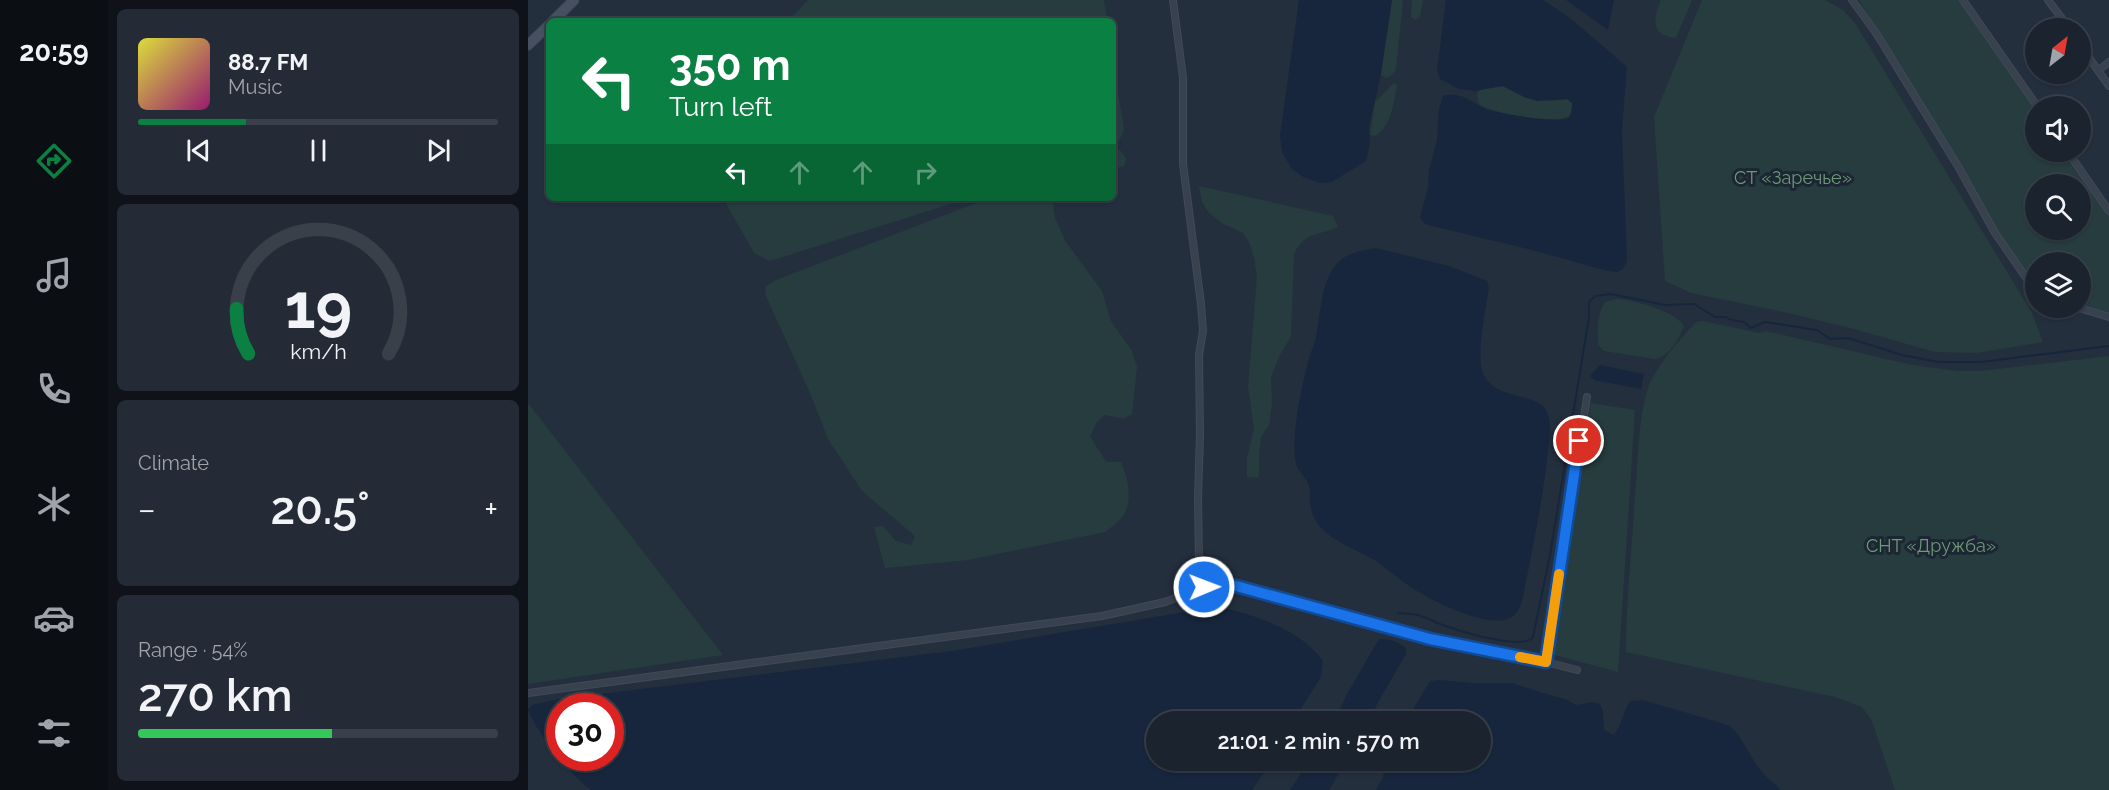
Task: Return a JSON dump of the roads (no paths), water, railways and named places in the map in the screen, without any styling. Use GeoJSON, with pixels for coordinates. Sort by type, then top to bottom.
{"type":"FeatureCollection","features":[{"type":"Feature","properties":{"kind":"main road"},"geometry":{"type":"LineString","coordinates":[[556,18],[574,0]]}},
{"type":"Feature","properties":{"kind":"main road"},"geometry":{"type":"LineString","coordinates":[[528,45],[546,28]]}},
{"type":"Feature","properties":{"kind":"street"},"geometry":{"type":"LineString","coordinates":[[1173,0],[1183,78],[1183,164],[1203,330],[1199,355],[1198,498],[1199,560],[1204,587]]}},
{"type":"Feature","properties":{"kind":"street"},"geometry":{"type":"LineString","coordinates":[[1852,0],[1876,33],[1959,168],[1995,232],[2025,277]]}},
{"type":"Feature","properties":{"kind":"street"},"geometry":{"type":"LineString","coordinates":[[1963,0],[2030,96]]}},
{"type":"Feature","properties":{"kind":"street"},"geometry":{"type":"LineString","coordinates":[[2048,0],[2061,18]]}},
{"type":"Feature","properties":{"kind":"street"},"geometry":{"type":"LineString","coordinates":[[2091,60],[2109,86]]}},
{"type":"Feature","properties":{"kind":"street"},"geometry":{"type":"LineString","coordinates":[[2098,70],[2109,62]]}},
{"type":"Feature","properties":{"kind":"street"},"geometry":{"type":"LineString","coordinates":[[2075,162],[2109,211]]}},
{"type":"Feature","properties":{"kind":"street"},"geometry":{"type":"LineString","coordinates":[[2091,312],[2109,317]]}},
{"type":"Feature","properties":{"kind":"street"},"geometry":{"type":"LineString","coordinates":[[1546,662],[1587,397]]}},
{"type":"Feature","properties":{"kind":"street"},"geometry":{"type":"LineString","coordinates":[[528,693],[1102,616],[1165,602],[1204,587],[1221,584],[1236,586],[1430,639],[1577,670]]}},
{"type":"Feature","properties":{"kind":"water"},"geometry":{"type":"Polygon","coordinates":[[[1299,0],[1392,0],[1380,79],[1369,127],[1370,143],[1366,161],[1332,182],[1320,183],[1303,177],[1291,168],[1282,152],[1280,135],[1299,0]]]}},
{"type":"Feature","properties":{"kind":"water"},"geometry":{"type":"Polygon","coordinates":[[[1446,0],[1543,0],[1570,18],[1627,67],[1622,130],[1627,261],[1623,269],[1617,272],[1604,270],[1432,226],[1425,224],[1420,218],[1437,141],[1439,109],[1443,96],[1460,96],[1492,111],[1543,119],[1564,119],[1569,117],[1572,110],[1572,103],[1567,99],[1537,101],[1503,86],[1474,91],[1459,89],[1440,79],[1437,70],[1446,0]]]}},
{"type":"Feature","properties":{"kind":"water"},"geometry":{"type":"Polygon","coordinates":[[[1566,0],[1614,0],[1608,30],[1566,0]]]}},
{"type":"Feature","properties":{"kind":"water"},"geometry":{"type":"Polygon","coordinates":[[[1376,248],[1449,266],[1487,281],[1489,288],[1482,329],[1482,370],[1487,380],[1495,387],[1536,402],[1548,414],[1549,441],[1542,498],[1524,595],[1517,612],[1509,618],[1497,621],[1483,619],[1438,603],[1412,588],[1376,561],[1328,534],[1314,518],[1309,484],[1298,468],[1294,447],[1301,394],[1326,282],[1335,266],[1343,258],[1353,253],[1376,248]]]}},
{"type":"Feature","properties":{"kind":"water"},"geometry":{"type":"Polygon","coordinates":[[[1600,365],[1644,374],[1641,389],[1594,380],[1590,376],[1600,365]]]}},
{"type":"Feature","properties":{"kind":"water"},"geometry":{"type":"Polygon","coordinates":[[[1224,608],[1279,626],[1303,641],[1323,661],[1321,677],[1299,711],[1146,711],[1146,771],[1265,771],[1252,790],[591,790],[570,771],[624,771],[624,693],[608,693],[952,651],[1197,610],[1224,608]]]}},
{"type":"Feature","properties":{"kind":"water"},"geometry":{"type":"Polygon","coordinates":[[[1379,639],[1390,640],[1406,648],[1406,654],[1374,711],[1339,711],[1379,639]]]}},
{"type":"Feature","properties":{"kind":"water"},"geometry":{"type":"Polygon","coordinates":[[[1430,681],[1511,683],[1567,700],[1576,705],[1592,702],[1600,704],[1603,711],[1604,730],[1614,735],[1630,701],[1643,700],[1728,725],[1738,735],[1758,767],[1781,790],[1376,790],[1385,771],[1491,771],[1491,711],[1412,711],[1430,681]]]}},
{"type":"Feature","properties":{"kind":"water"},"geometry":{"type":"Polygon","coordinates":[[[546,702],[546,741],[528,710],[532,705],[546,702]]]}},
{"type":"Feature","properties":{"kind":"water"},"geometry":{"type":"Polygon","coordinates":[[[1302,771],[1340,771],[1329,790],[1290,790],[1302,771]]]}},
{"type":"Feature","properties":{"kind":"waterway"},"geometry":{"type":"LineString","coordinates":[[1398,613],[1420,616],[1451,628],[1504,641],[1527,641],[1533,637],[1550,555],[1589,317],[1589,302],[1595,296],[1611,294],[1665,305],[1694,304],[1715,317],[1726,317],[1744,322],[1751,328],[1765,322],[1817,330],[1830,339],[1848,338],[1902,355],[1938,362],[1981,362],[2109,346]]}},
{"type":"Feature","properties":{"kind":"park label","name":"СТ «Заречье»"},"geometry":{"type":"Point","coordinates":[1793,177]}},
{"type":"Feature","properties":{"kind":"park label","name":"СНТ «Дружба»"},"geometry":{"type":"Point","coordinates":[1931,545]}}]}
